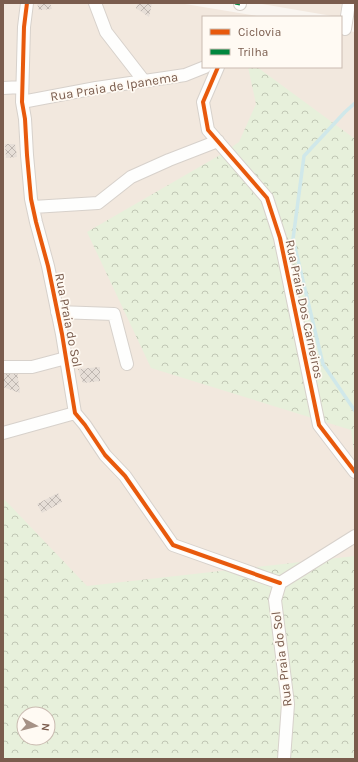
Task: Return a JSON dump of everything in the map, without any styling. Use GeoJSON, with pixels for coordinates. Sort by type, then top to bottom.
{"type":"FeatureCollection","features":[{"type":"Feature","properties":{"kind":"street","name":"Rua Praia do Sol"},"geometry":{"type":"LineString","coordinates":[[26,3],[22,102],[25,119],[31,198],[48,266],[75,413],[105,455],[125,476],[173,545],[280,583],[274,600],[288,704],[284,759]]}},
{"type":"Feature","properties":{"kind":"street"},"geometry":{"type":"LineString","coordinates":[[95,3],[106,32],[144,81]]}},
{"type":"Feature","properties":{"kind":"street"},"geometry":{"type":"LineString","coordinates":[[347,30],[349,3]]}},
{"type":"Feature","properties":{"kind":"street","name":"Rua Praia de Ipanema"},"geometry":{"type":"LineString","coordinates":[[22,102],[96,88],[185,75],[202,68]]}},
{"type":"Feature","properties":{"kind":"street","name":"Rua Praia Dos Carneiros"},"geometry":{"type":"LineString","coordinates":[[218,68],[204,102],[208,130],[267,198],[280,238],[319,425],[355,472]]}},
{"type":"Feature","properties":{"kind":"street"},"geometry":{"type":"LineString","coordinates":[[3,88],[22,87]]}},
{"type":"Feature","properties":{"kind":"street"},"geometry":{"type":"LineString","coordinates":[[33,207],[98,203],[131,177],[218,141]]}},
{"type":"Feature","properties":{"kind":"street","name":"Rua Praia do Sol"},"geometry":{"type":"LineString","coordinates":[[57,312],[114,314],[127,364]]}},
{"type":"Feature","properties":{"kind":"street"},"geometry":{"type":"LineString","coordinates":[[3,367],[32,367],[66,358]]}},
{"type":"Feature","properties":{"kind":"street"},"geometry":{"type":"LineString","coordinates":[[3,433],[75,413]]}},
{"type":"Feature","properties":{"kind":"street"},"geometry":{"type":"LineString","coordinates":[[280,583],[355,536]]}},
{"type":"Feature","properties":{"kind":"shaded area"},"geometry":{"type":"Polygon","coordinates":[[[3,3],[179,3],[257,16],[202,16],[202,68],[342,68],[342,30],[355,32],[355,729],[124,670],[3,538],[3,3]]]}},
{"type":"Feature","properties":{"kind":"shaded area"},"geometry":{"type":"Polygon","coordinates":[[[256,3],[342,3],[340,16],[332,16],[256,3]]]}},
{"type":"Feature","properties":{"kind":"green space"},"geometry":{"type":"Polygon","coordinates":[[[248,68],[258,68],[355,139],[355,459],[351,430],[151,368],[87,232],[220,155],[239,142],[256,104],[248,68]]]}},
{"type":"Feature","properties":{"kind":"green space"},"geometry":{"type":"Polygon","coordinates":[[[3,498],[87,586],[355,556],[355,759],[3,759],[3,498]]]}},
{"type":"Feature","properties":{"kind":"building"},"geometry":{"type":"Polygon","coordinates":[[[37,3],[50,3],[52,9],[39,10],[37,3]]]}},
{"type":"Feature","properties":{"kind":"building"},"geometry":{"type":"Polygon","coordinates":[[[138,3],[152,3],[149,17],[136,8],[138,3]]]}},
{"type":"Feature","properties":{"kind":"building"},"geometry":{"type":"Polygon","coordinates":[[[5,144],[15,144],[17,157],[6,158],[5,144]]]}},
{"type":"Feature","properties":{"kind":"building"},"geometry":{"type":"Polygon","coordinates":[[[100,367],[100,381],[83,383],[78,369],[100,367]]]}},
{"type":"Feature","properties":{"kind":"building"},"geometry":{"type":"Polygon","coordinates":[[[3,371],[17,371],[20,393],[3,387],[3,371]]]}},
{"type":"Feature","properties":{"kind":"building"},"geometry":{"type":"Polygon","coordinates":[[[58,493],[62,502],[42,513],[37,504],[58,493]]]}},
{"type":"Feature","properties":{"kind":"waterway"},"geometry":{"type":"LineString","coordinates":[[355,103],[304,156],[293,239],[323,364],[355,411]]}},
{"type":"Feature","properties":{"kind":"marked path"},"geometry":{"type":"LineString","coordinates":[[235,3],[240,4]]}},
{"type":"Feature","properties":{"kind":"cycle path"},"geometry":{"type":"LineString","coordinates":[[27,3],[24,27],[22,102],[25,119],[31,199],[48,266],[62,334],[75,413],[105,455],[125,476],[173,545],[280,583]]}},
{"type":"Feature","properties":{"kind":"cycle path"},"geometry":{"type":"LineString","coordinates":[[218,68],[203,102],[208,130],[267,198],[280,238],[319,425],[355,472]]}}]}
